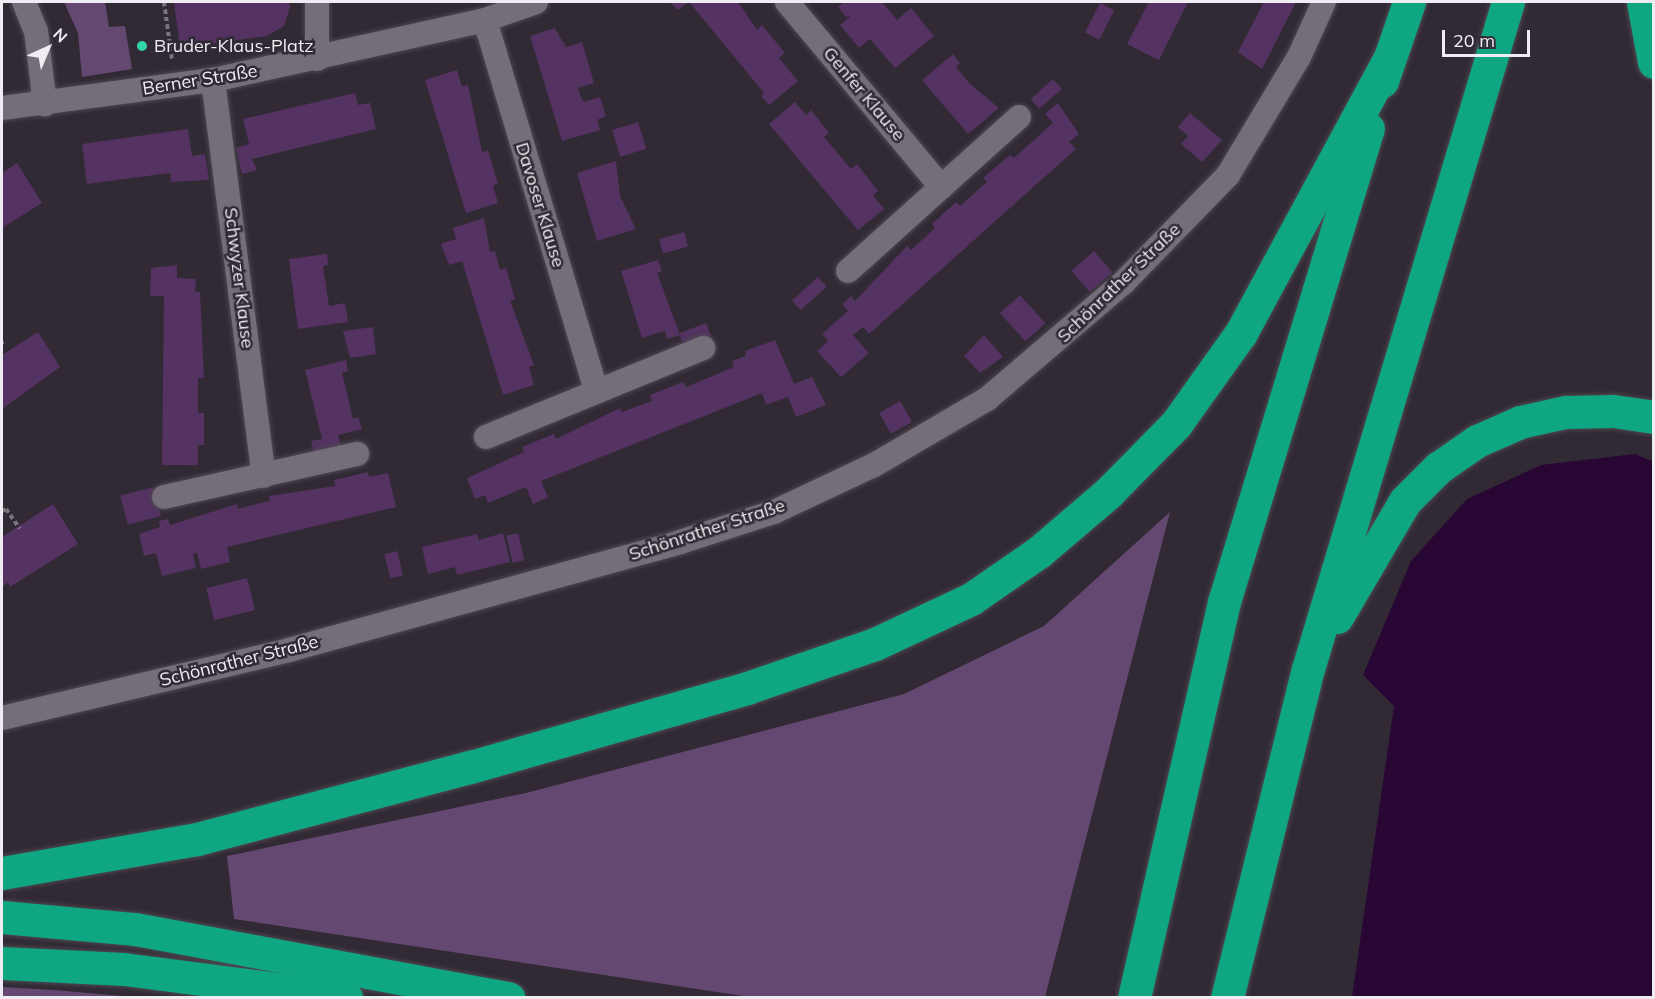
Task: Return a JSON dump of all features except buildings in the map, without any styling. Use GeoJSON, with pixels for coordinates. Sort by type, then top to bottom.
{"type":"FeatureCollection","features":[{"type":"Feature","properties":{"kind":"highway"},"geometry":{"type":"LineString","coordinates":[[1134,998],[1224,602],[1388,61],[1409,2]]}},
{"type":"Feature","properties":{"kind":"highway"},"geometry":{"type":"LineString","coordinates":[[1227,998],[1308,669],[1508,2]]}},
{"type":"Feature","properties":{"kind":"highway"},"geometry":{"type":"LineString","coordinates":[[1643,2],[1653,62]]}},
{"type":"Feature","properties":{"kind":"highway"},"geometry":{"type":"LineString","coordinates":[[2,873],[197,838],[470,767],[747,688],[875,644],[971,599],[1039,552],[1108,493],[1176,424],[1241,333],[1388,61]]}},
{"type":"Feature","properties":{"kind":"highway"},"geometry":{"type":"LineString","coordinates":[[1308,669],[1379,541],[1405,501],[1438,468],[1477,441],[1520,422],[1566,412],[1613,411],[1653,417]]}},
{"type":"Feature","properties":{"kind":"highway"},"geometry":{"type":"LineString","coordinates":[[2,916],[147,930],[509,998]]}},
{"type":"Feature","properties":{"kind":"highway"},"geometry":{"type":"LineString","coordinates":[[2,963],[124,969],[331,996]]}},
{"type":"Feature","properties":{"kind":"street"},"geometry":{"type":"LineString","coordinates":[[24,2],[36,31],[45,104]]}},
{"type":"Feature","properties":{"kind":"street"},"geometry":{"type":"LineString","coordinates":[[316,58],[317,2]]}},
{"type":"Feature","properties":{"kind":"street","name":"Berner Straße"},"geometry":{"type":"LineString","coordinates":[[2,108],[45,104],[175,82],[213,80],[484,20],[536,2]]}},
{"type":"Feature","properties":{"kind":"street","name":"Genfer Klause"},"geometry":{"type":"LineString","coordinates":[[787,2],[941,187]]}},
{"type":"Feature","properties":{"kind":"street","name":"Schönrather Straße"},"geometry":{"type":"LineString","coordinates":[[2,718],[289,650],[680,542],[774,512],[874,465],[987,399],[1124,282],[1228,175],[1299,57],[1324,2]]}},
{"type":"Feature","properties":{"kind":"street","name":"Davoser Klause"},"geometry":{"type":"LineString","coordinates":[[484,20],[596,390]]}},
{"type":"Feature","properties":{"kind":"street","name":"Schwyzer Klause"},"geometry":{"type":"LineString","coordinates":[[213,80],[264,476]]}},
{"type":"Feature","properties":{"kind":"street"},"geometry":{"type":"LineString","coordinates":[[848,271],[1019,117]]}},
{"type":"Feature","properties":{"kind":"street"},"geometry":{"type":"LineString","coordinates":[[486,437],[703,348]]}},
{"type":"Feature","properties":{"kind":"street"},"geometry":{"type":"LineString","coordinates":[[164,497],[357,454]]}},
{"type":"Feature","properties":{"kind":"path"},"geometry":{"type":"LineString","coordinates":[[164,2],[175,82]]}},
{"type":"Feature","properties":{"kind":"path"},"geometry":{"type":"LineString","coordinates":[[2,511],[6,508],[20,529]]}},
{"type":"Feature","properties":{"kind":"shaded area"},"geometry":{"type":"Polygon","coordinates":[[[64,2],[105,2],[109,27],[125,26],[132,69],[82,77],[78,33],[64,2]]]}},
{"type":"Feature","properties":{"kind":"shaded area"},"geometry":{"type":"Polygon","coordinates":[[[1635,454],[1654,462],[1653,997],[1352,997],[1394,706],[1363,675],[1411,561],[1467,499],[1541,465],[1635,454]]]}},
{"type":"Feature","properties":{"kind":"shaded area"},"geometry":{"type":"Polygon","coordinates":[[[1170,512],[1045,997],[750,997],[234,919],[227,856],[526,793],[904,694],[1044,626],[1170,512]]]}},
{"type":"Feature","properties":{"kind":"shaded area"},"geometry":{"type":"Polygon","coordinates":[[[2,987],[54,990],[133,997],[2,997],[2,987]]]}},
{"type":"Feature","properties":{"kind":"place","name":"Bruder-Klaus-Platz"},"geometry":{"type":"Point","coordinates":[142,46]}}]}
